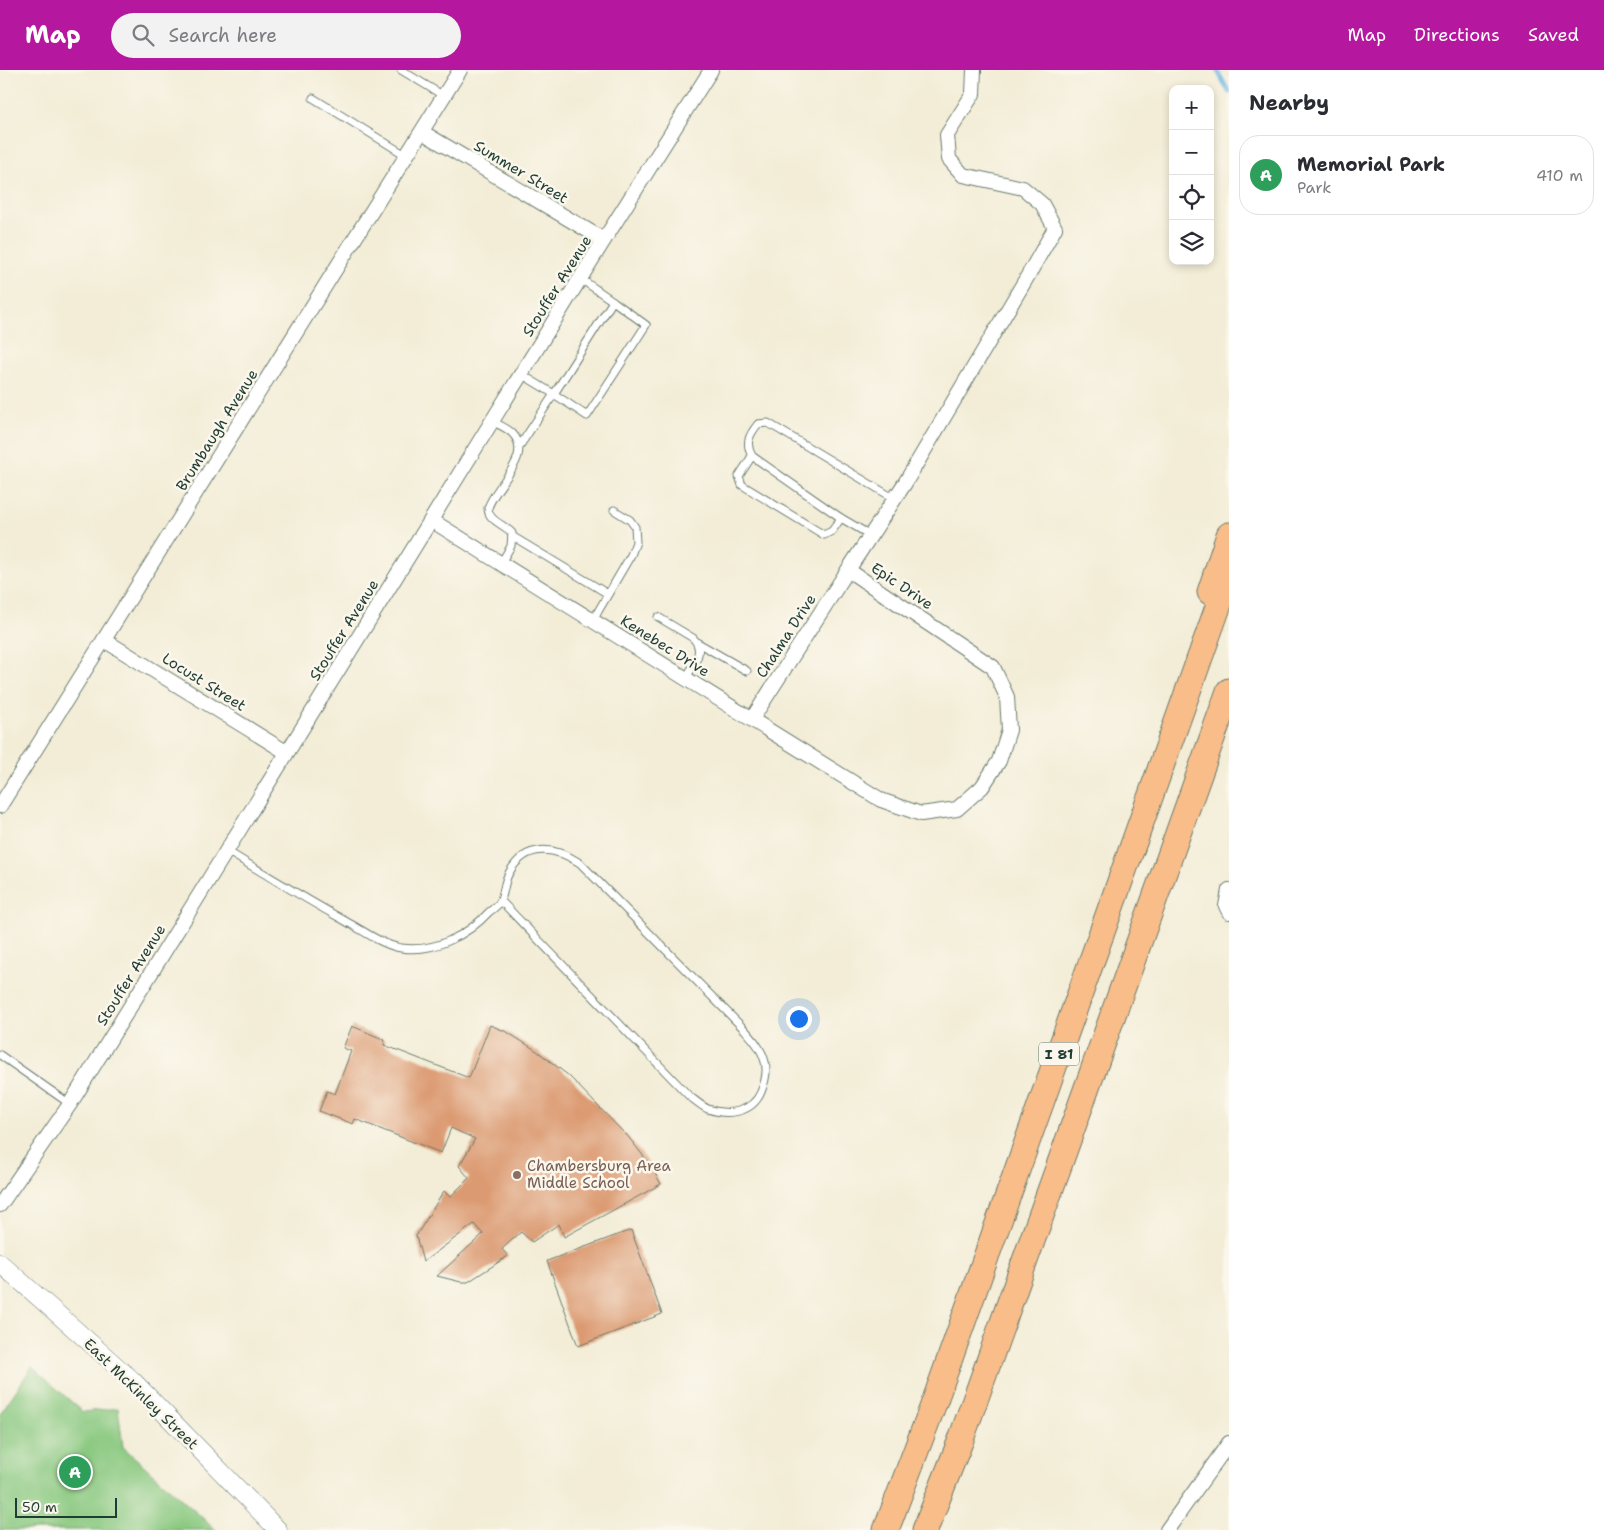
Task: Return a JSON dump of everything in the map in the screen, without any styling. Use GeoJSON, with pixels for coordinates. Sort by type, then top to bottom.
{"type":"FeatureCollection","features":[{"type":"Feature","properties":{"kind":"highway"},"geometry":{"type":"LineString","coordinates":[[1182,705],[1183,676],[1229,535]]}},
{"type":"Feature","properties":{"kind":"highway","name":"I 81"},"geometry":{"type":"LineString","coordinates":[[886,1530],[1024,1153],[1229,576]]}},
{"type":"Feature","properties":{"kind":"highway","name":"I 81"},"geometry":{"type":"LineString","coordinates":[[926,1530],[960,1442],[1229,691]]}},
{"type":"Feature","properties":{"kind":"highway"},"geometry":{"type":"LineString","coordinates":[[1186,813],[1218,750],[1229,720]]}},
{"type":"Feature","properties":{"kind":"street","name":"Brumbaugh Avenue"},"geometry":{"type":"LineString","coordinates":[[0,806],[460,70]]}},
{"type":"Feature","properties":{"kind":"street","name":"Stouffer Avenue"},"geometry":{"type":"LineString","coordinates":[[0,1204],[70,1104],[286,752],[711,70]]}},
{"type":"Feature","properties":{"kind":"street","name":"Epic Drive"},"geometry":{"type":"LineString","coordinates":[[881,800],[921,814],[957,809],[982,787],[999,761],[1009,730],[1007,697],[993,667],[848,570],[895,499],[1055,228],[1042,204],[1023,188],[963,175],[949,159],[947,135],[973,94],[974,70]]}},
{"type":"Feature","properties":{"kind":"street","name":"Summer Street"},"geometry":{"type":"LineString","coordinates":[[422,132],[604,240]]}},
{"type":"Feature","properties":{"kind":"street","name":"Kenebec Drive"},"geometry":{"type":"LineString","coordinates":[[431,520],[881,800]]}},
{"type":"Feature","properties":{"kind":"street","name":"Chalma Drive"},"geometry":{"type":"LineString","coordinates":[[752,719],[848,570]]}},
{"type":"Feature","properties":{"kind":"street","name":"Locust Street"},"geometry":{"type":"LineString","coordinates":[[104,640],[286,752]]}},
{"type":"Feature","properties":{"kind":"street"},"geometry":{"type":"LineString","coordinates":[[1229,890],[1226,906],[1229,912]]}},
{"type":"Feature","properties":{"kind":"street","name":"East McKinley Street"},"geometry":{"type":"LineString","coordinates":[[0,1263],[132,1380],[278,1530]]}},
{"type":"Feature","properties":{"kind":"street"},"geometry":{"type":"LineString","coordinates":[[1166,1530],[1229,1443]]}},
{"type":"Feature","properties":{"kind":"lane"},"geometry":{"type":"LineString","coordinates":[[400,70],[444,96]]}},
{"type":"Feature","properties":{"kind":"lane"},"geometry":{"type":"LineString","coordinates":[[313,98],[407,156]]}},
{"type":"Feature","properties":{"kind":"lane"},"geometry":{"type":"LineString","coordinates":[[521,374],[587,416],[646,325],[581,279]]}},
{"type":"Feature","properties":{"kind":"lane"},"geometry":{"type":"LineString","coordinates":[[519,447],[613,302]]}},
{"type":"Feature","properties":{"kind":"lane"},"geometry":{"type":"LineString","coordinates":[[492,421],[512,433],[518,442],[520,453],[488,508],[488,513],[491,517],[508,528],[512,536],[511,546],[501,563]]}},
{"type":"Feature","properties":{"kind":"lane"},"geometry":{"type":"LineString","coordinates":[[870,535],[841,518],[752,456],[748,449],[748,439],[758,424],[768,424],[895,499]]}},
{"type":"Feature","properties":{"kind":"lane"},"geometry":{"type":"LineString","coordinates":[[752,456],[739,476],[742,485],[824,535],[832,531],[841,518]]}},
{"type":"Feature","properties":{"kind":"lane"},"geometry":{"type":"LineString","coordinates":[[593,620],[631,555],[636,542],[635,526],[630,520],[614,510]]}},
{"type":"Feature","properties":{"kind":"lane"},"geometry":{"type":"LineString","coordinates":[[512,536],[608,594]]}},
{"type":"Feature","properties":{"kind":"lane"},"geometry":{"type":"LineString","coordinates":[[658,616],[748,671]]}},
{"type":"Feature","properties":{"kind":"lane"},"geometry":{"type":"LineString","coordinates":[[686,678],[700,649],[698,642]]}},
{"type":"Feature","properties":{"kind":"lane"},"geometry":{"type":"LineString","coordinates":[[226,851],[384,943],[401,948],[419,949],[441,944],[462,934],[481,921],[500,901],[509,872],[520,859],[531,852],[550,849],[565,853],[580,862],[732,1016],[757,1045],[765,1063],[766,1080],[759,1096],[748,1108],[729,1113],[707,1108],[689,1096],[500,901]]}},
{"type":"Feature","properties":{"kind":"lane"},"geometry":{"type":"LineString","coordinates":[[0,1055],[70,1104]]}},
{"type":"Feature","properties":{"kind":"green space"},"geometry":{"type":"Polygon","coordinates":[[[32,1367],[83,1412],[118,1408],[123,1447],[216,1530],[0,1530],[0,1414],[32,1367]]]}},
{"type":"Feature","properties":{"kind":"building","name":"Chambersburg Area Middle School"},"geometry":{"type":"Polygon","coordinates":[[[490,1025],[507,1032],[537,1051],[569,1076],[626,1134],[649,1163],[661,1184],[564,1237],[559,1224],[532,1242],[521,1232],[502,1249],[508,1256],[468,1282],[461,1282],[437,1276],[483,1234],[474,1224],[423,1262],[416,1236],[444,1191],[450,1197],[469,1178],[459,1166],[475,1139],[451,1128],[441,1153],[355,1119],[353,1124],[319,1111],[327,1091],[335,1094],[351,1051],[343,1048],[352,1026],[385,1040],[384,1045],[469,1078],[490,1025]]]}},
{"type":"Feature","properties":{"kind":"building"},"geometry":{"type":"Polygon","coordinates":[[[631,1230],[662,1314],[578,1346],[547,1261],[631,1230]]]}},
{"type":"Feature","properties":{"kind":"waterway"},"geometry":{"type":"LineString","coordinates":[[1217,70],[1229,92]]}},
{"type":"Feature","properties":{"kind":"place","name":"Chambersburg Area Middle School"},"geometry":{"type":"Point","coordinates":[517,1175]}},
{"type":"Feature","properties":{"kind":"place","name":"Memorial Park"},"geometry":{"type":"Point","coordinates":[75,1472]}}]}
